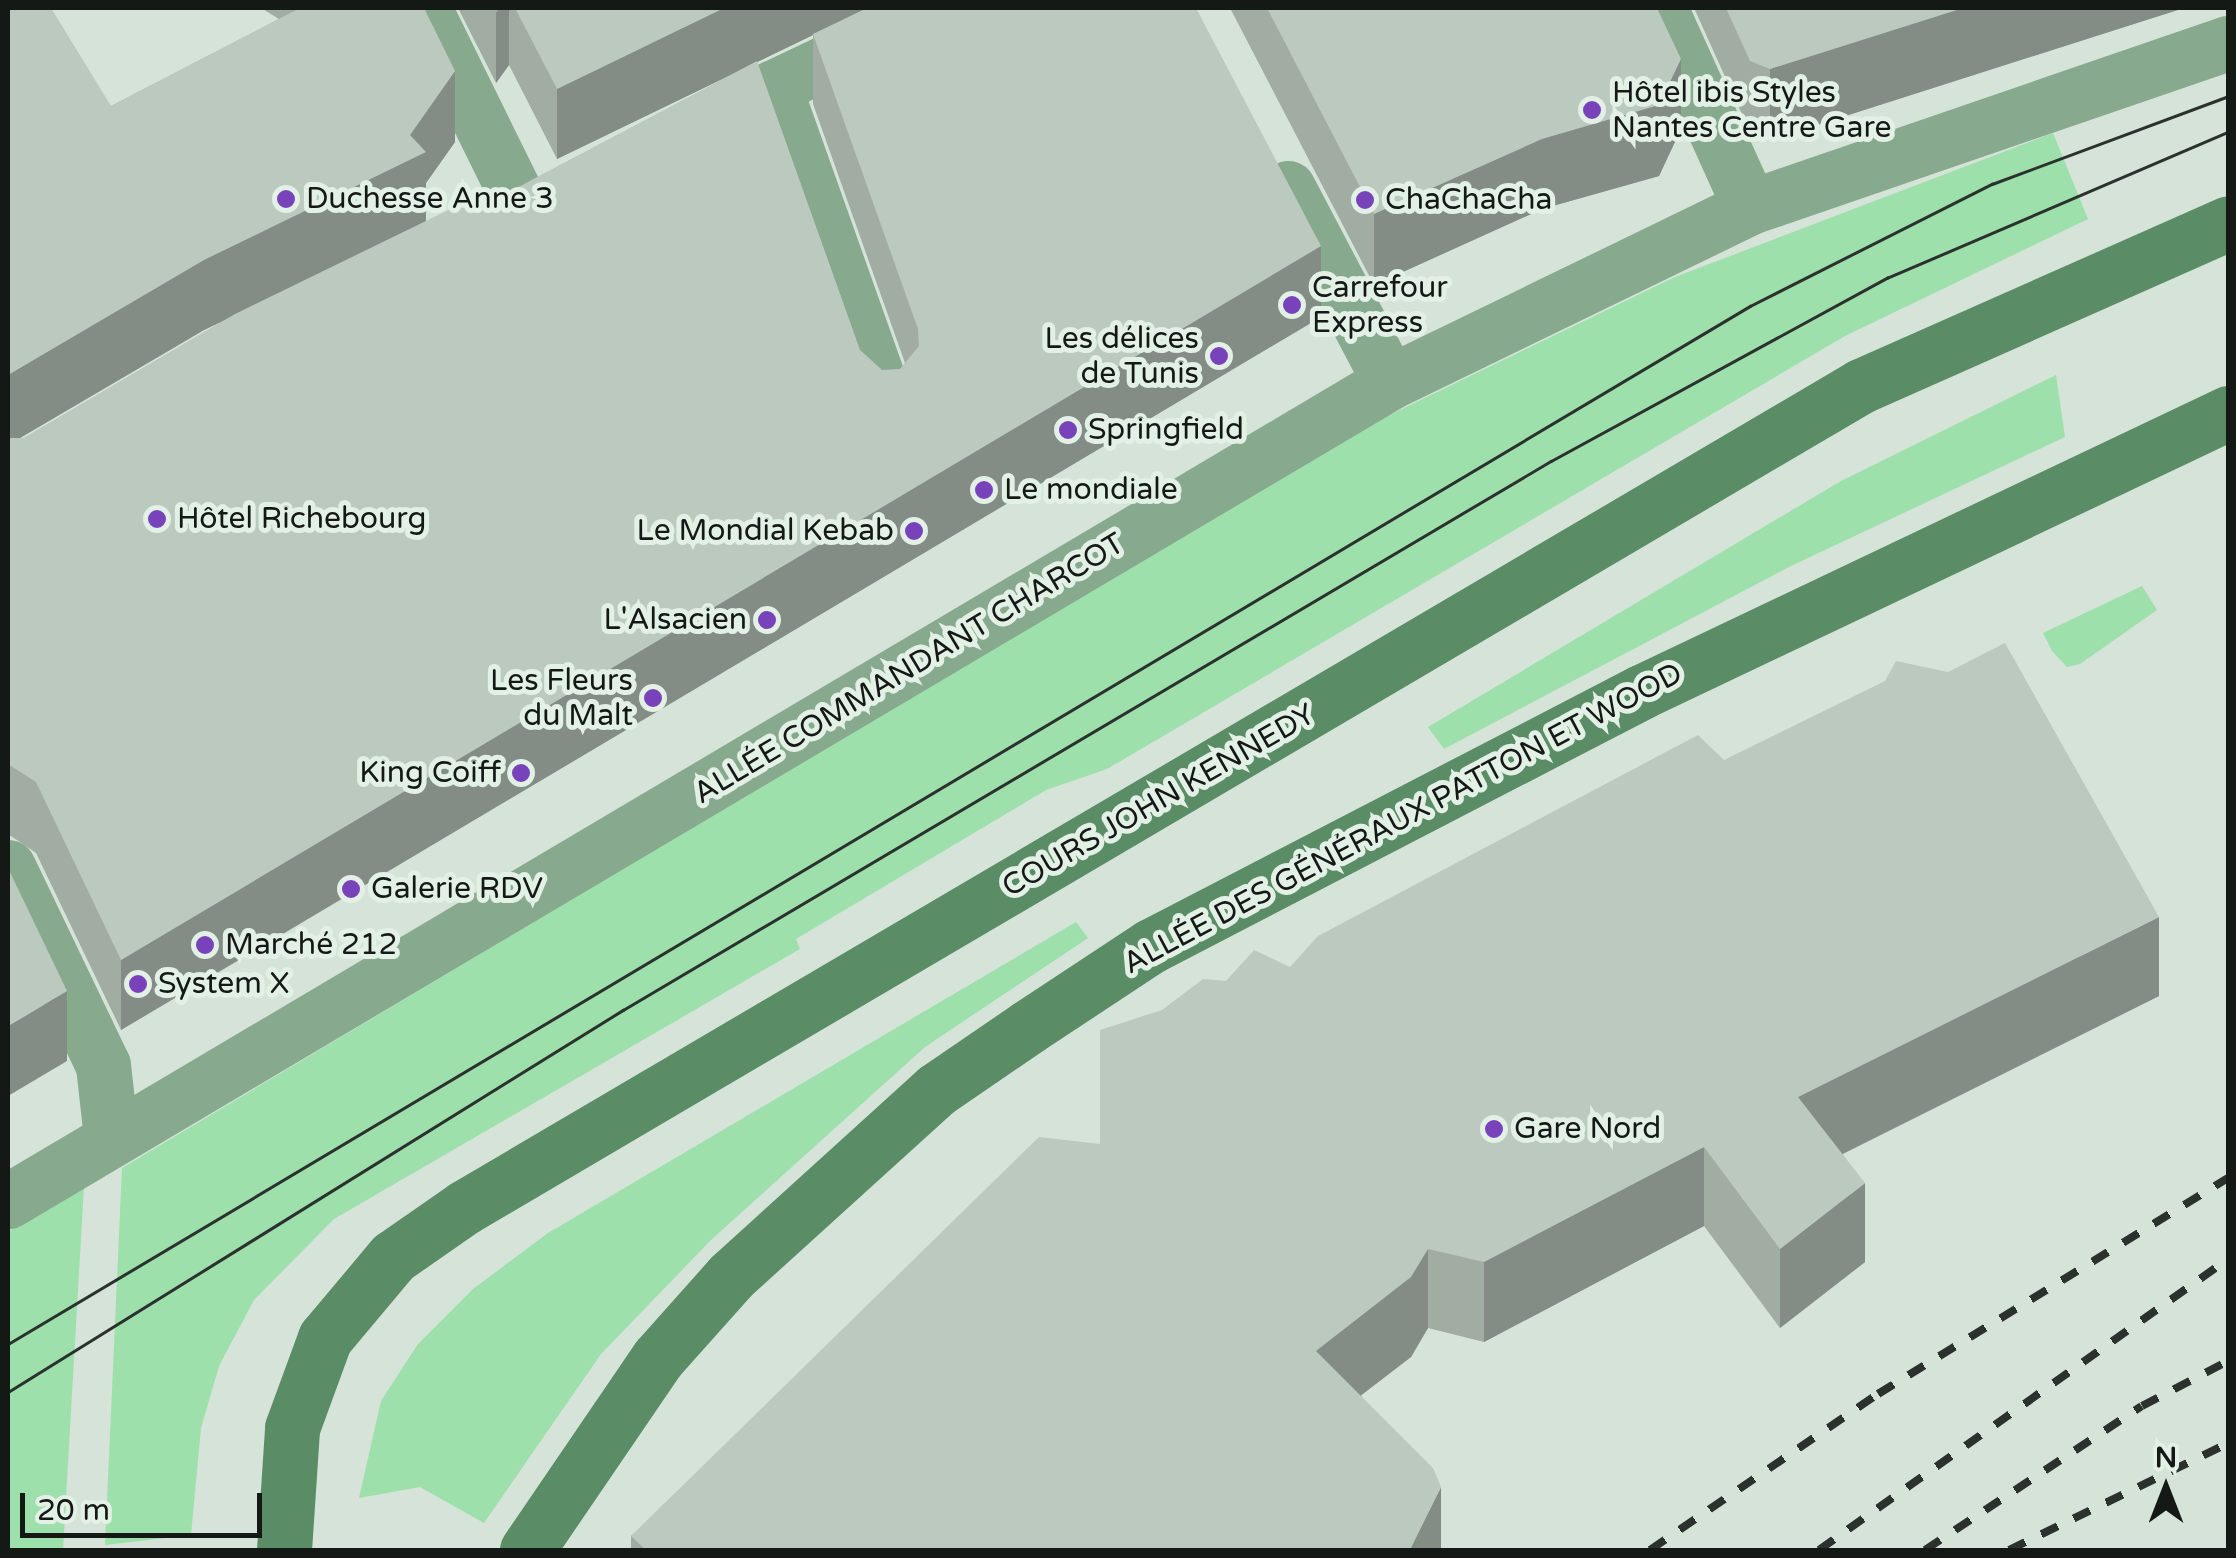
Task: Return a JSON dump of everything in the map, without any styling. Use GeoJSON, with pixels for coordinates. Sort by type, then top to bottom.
{"type":"FeatureCollection","features":[{"type":"Feature","properties":{"kind":"street"},"geometry":{"type":"LineString","coordinates":[[424,8],[522,207]]}},
{"type":"Feature","properties":{"kind":"street"},"geometry":{"type":"LineString","coordinates":[[648,147],[940,8]]}},
{"type":"Feature","properties":{"kind":"street"},"geometry":{"type":"LineString","coordinates":[[1660,8],[1750,207]]}},
{"type":"Feature","properties":{"kind":"street","name":"ALLÉE COMMANDANT CHARCOT"},"geometry":{"type":"LineString","coordinates":[[8,1202],[111,1137],[1390,382],[1750,207],[2228,43]]}},
{"type":"Feature","properties":{"kind":"street"},"geometry":{"type":"LineString","coordinates":[[774,87],[889,410]]}},
{"type":"Feature","properties":{"kind":"street"},"geometry":{"type":"LineString","coordinates":[[1265,144],[1390,382]]}},
{"type":"Feature","properties":{"kind":"street"},"geometry":{"type":"LineString","coordinates":[[468,233],[576,181]]}},
{"type":"Feature","properties":{"kind":"street","name":"COURS JOHN KENNEDY"},"geometry":{"type":"LineString","coordinates":[[284,1550],[292,1428],[325,1338],[392,1257],[465,1207],[1861,386],[2228,223]]}},
{"type":"Feature","properties":{"kind":"street","name":"ALLÉE DES GÉNÉRAUX PATTON ET WOOD"},"geometry":{"type":"LineString","coordinates":[[527,1550],[658,1358],[731,1276],[936,1090],[1028,1027],[1151,946],[1642,692],[2228,413]]}},
{"type":"Feature","properties":{"kind":"street"},"geometry":{"type":"LineString","coordinates":[[8,867],[103,1065],[111,1137]]}},
{"type":"Feature","properties":{"kind":"green space"},"geometry":{"type":"Polygon","coordinates":[[[2053,133],[2088,219],[1845,336],[1107,769],[1046,790],[796,939],[800,949],[334,1219],[254,1300],[219,1366],[201,1428],[191,1535],[105,1545],[122,1168],[1348,435],[1675,277],[2053,133]]]}},
{"type":"Feature","properties":{"kind":"green space"},"geometry":{"type":"Polygon","coordinates":[[[2056,375],[2065,437],[1791,566],[1444,749],[1428,727],[1841,481],[2056,375]]]}},
{"type":"Feature","properties":{"kind":"green space"},"geometry":{"type":"Polygon","coordinates":[[[2142,586],[2157,610],[2080,664],[2067,667],[2052,651],[2043,633],[2142,586]]]}},
{"type":"Feature","properties":{"kind":"green space"},"geometry":{"type":"Polygon","coordinates":[[[1076,922],[1088,938],[925,1047],[711,1240],[601,1354],[484,1523],[420,1487],[359,1498],[381,1401],[418,1344],[473,1289],[548,1233],[1076,922]]]}},
{"type":"Feature","properties":{"kind":"green space"},"geometry":{"type":"Polygon","coordinates":[[[84,1186],[63,1550],[8,1550],[8,1231],[84,1186]]]}},
{"type":"Feature","properties":{"kind":"building"},"geometry":{"type":"Polygon","coordinates":[[[8,8],[51,8],[111,106],[300,8],[424,8],[455,71],[410,135],[426,152],[204,260],[8,375],[8,8]]]}},
{"type":"Feature","properties":{"kind":"building"},"geometry":{"type":"Polygon","coordinates":[[[515,8],[724,8],[557,89],[515,8]]]}},
{"type":"Feature","properties":{"kind":"building"},"geometry":{"type":"Polygon","coordinates":[[[867,8],[1196,8],[1321,246],[121,960],[36,782],[8,766],[8,438],[24,438],[235,314],[469,200],[477,209],[757,61],[860,350],[882,370],[900,369],[919,346],[918,329],[813,34],[867,8]]]}},
{"type":"Feature","properties":{"kind":"building"},"geometry":{"type":"Polygon","coordinates":[[[1267,8],[1657,8],[1681,59],[1659,105],[1542,139],[1374,214],[1267,8]]]}},
{"type":"Feature","properties":{"kind":"building"},"geometry":{"type":"Polygon","coordinates":[[[1726,8],[1963,8],[1770,69],[1750,61],[1726,8]]]}},
{"type":"Feature","properties":{"kind":"building","name":"Gare Nord"},"geometry":{"type":"Polygon","coordinates":[[[2005,643],[2159,917],[1798,1097],[1865,1183],[1780,1249],[1704,1147],[1484,1262],[1428,1249],[1411,1277],[1316,1351],[1433,1468],[1441,1487],[1410,1550],[646,1550],[631,1536],[1039,1137],[1100,1144],[1100,1030],[1162,1010],[1203,979],[1226,981],[1254,950],[1290,967],[1318,936],[1698,735],[1724,760],[1885,681],[1896,661],[1948,672],[2005,643]]]}},
{"type":"Feature","properties":{"kind":"building"},"geometry":{"type":"Polygon","coordinates":[[[8,868],[67,991],[8,1026],[8,868]]]}},
{"type":"Feature","properties":{"kind":"tram line"},"geometry":{"type":"LineString","coordinates":[[8,1344],[1750,306],[1992,184],[2228,96]]}},
{"type":"Feature","properties":{"kind":"tram line"},"geometry":{"type":"LineString","coordinates":[[8,1392],[623,1010],[1551,461],[1887,278],[2228,132]]}},
{"type":"Feature","properties":{"kind":"railway"},"geometry":{"type":"LineString","coordinates":[[1650,1550],[1878,1394],[2228,1178]]}},
{"type":"Feature","properties":{"kind":"railway"},"geometry":{"type":"LineString","coordinates":[[1819,1550],[2228,1259]]}},
{"type":"Feature","properties":{"kind":"railway"},"geometry":{"type":"LineString","coordinates":[[1925,1550],[2142,1406],[2228,1361]]}},
{"type":"Feature","properties":{"kind":"railway"},"geometry":{"type":"LineString","coordinates":[[2009,1550],[2228,1443]]}},
{"type":"Feature","properties":{"kind":"place","name":"Hôtel ibis Styles Nantes Centre Gare"},"geometry":{"type":"Point","coordinates":[1592,110]}},
{"type":"Feature","properties":{"kind":"place","name":"Duchesse Anne 3"},"geometry":{"type":"Point","coordinates":[286,199]}},
{"type":"Feature","properties":{"kind":"place","name":"ChaChaCha"},"geometry":{"type":"Point","coordinates":[1365,200]}},
{"type":"Feature","properties":{"kind":"place","name":"Carrefour Express"},"geometry":{"type":"Point","coordinates":[1292,305]}},
{"type":"Feature","properties":{"kind":"place","name":"Les délices de Tunis"},"geometry":{"type":"Point","coordinates":[1219,356]}},
{"type":"Feature","properties":{"kind":"place","name":"Springfield"},"geometry":{"type":"Point","coordinates":[1068,430]}},
{"type":"Feature","properties":{"kind":"place","name":"Le mondiale"},"geometry":{"type":"Point","coordinates":[984,490]}},
{"type":"Feature","properties":{"kind":"place","name":"Hôtel Richebourg"},"geometry":{"type":"Point","coordinates":[157,519]}},
{"type":"Feature","properties":{"kind":"place","name":"Le Mondial Kebab"},"geometry":{"type":"Point","coordinates":[914,531]}},
{"type":"Feature","properties":{"kind":"place","name":"L'Alsacien"},"geometry":{"type":"Point","coordinates":[767,620]}},
{"type":"Feature","properties":{"kind":"place","name":"Les Fleurs du Malt"},"geometry":{"type":"Point","coordinates":[653,698]}},
{"type":"Feature","properties":{"kind":"place","name":"King Coiff"},"geometry":{"type":"Point","coordinates":[521,773]}},
{"type":"Feature","properties":{"kind":"place","name":"Galerie RDV"},"geometry":{"type":"Point","coordinates":[351,889]}},
{"type":"Feature","properties":{"kind":"place","name":"Marché 212"},"geometry":{"type":"Point","coordinates":[205,945]}},
{"type":"Feature","properties":{"kind":"place","name":"System X"},"geometry":{"type":"Point","coordinates":[138,984]}},
{"type":"Feature","properties":{"kind":"place","name":"Gare Nord"},"geometry":{"type":"Point","coordinates":[1494,1129]}}]}
